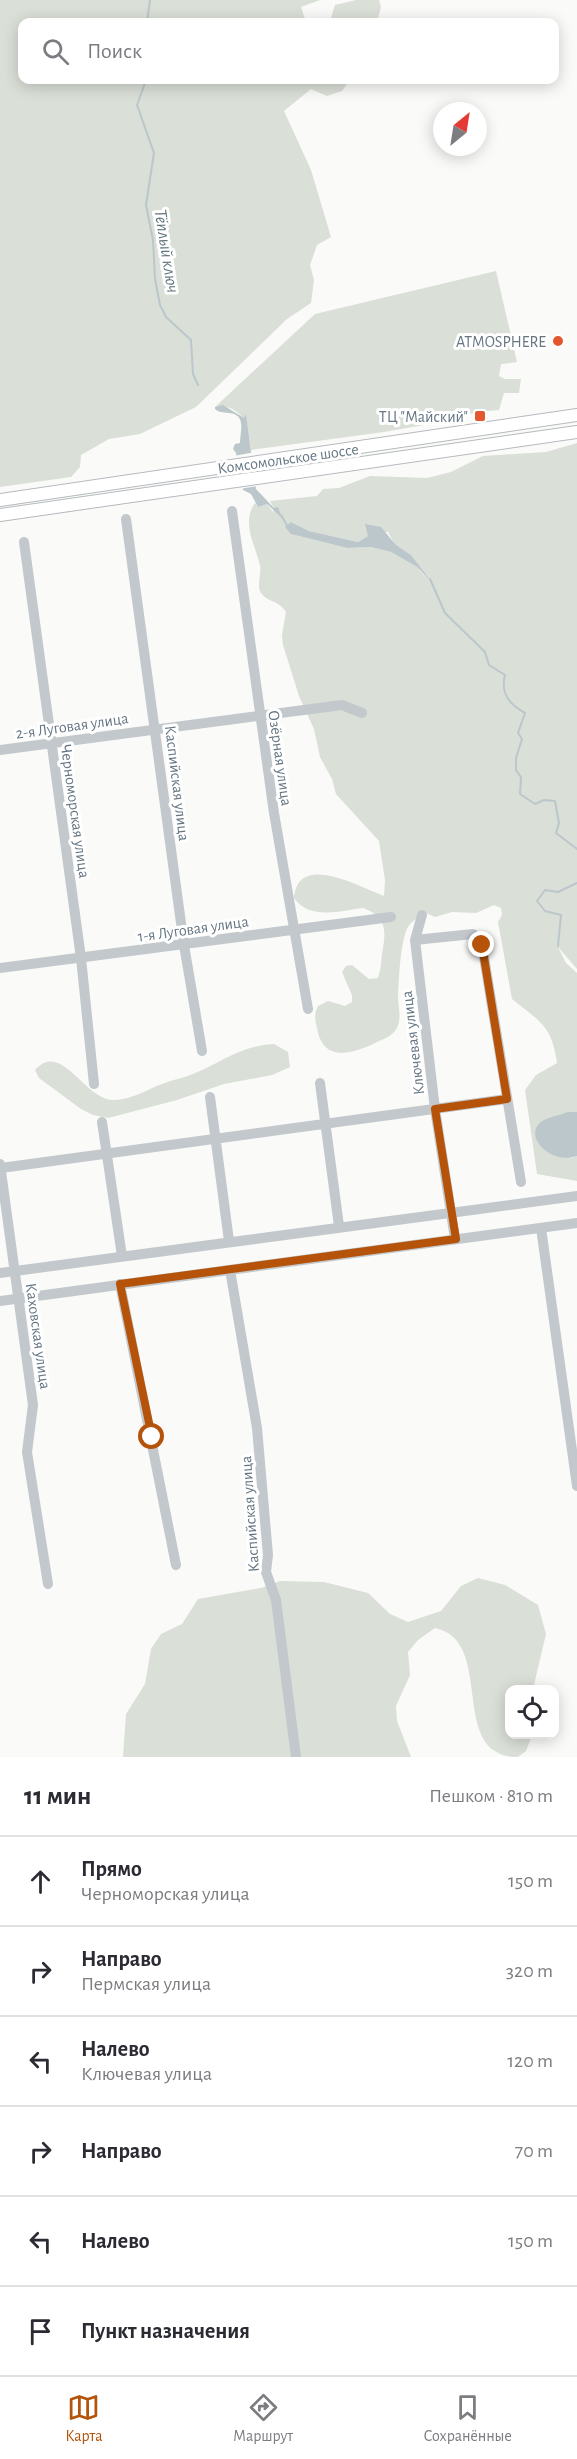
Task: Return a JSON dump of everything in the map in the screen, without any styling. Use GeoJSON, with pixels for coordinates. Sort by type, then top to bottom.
{"type":"FeatureCollection","features":[{"type":"Feature","properties":{"kind":"main road","name":"Комсомольское шоссе"},"geometry":{"type":"LineString","coordinates":[[0,500],[577,415]]}},
{"type":"Feature","properties":{"kind":"main road","name":"Комсомольское шоссе"},"geometry":{"type":"LineString","coordinates":[[0,515],[577,432]]}},
{"type":"Feature","properties":{"kind":"street","name":"Озёрная улица"},"geometry":{"type":"LineString","coordinates":[[232,511],[260,717],[308,1009]]}},
{"type":"Feature","properties":{"kind":"street","name":"Каспийская улица"},"geometry":{"type":"LineString","coordinates":[[127,523],[184,945],[202,1051]]}},
{"type":"Feature","properties":{"kind":"street","name":"Черноморская улица"},"geometry":{"type":"LineString","coordinates":[[24,542],[81,958],[94,1084]]}},
{"type":"Feature","properties":{"kind":"street","name":"2-я Луговая улица"},"geometry":{"type":"LineString","coordinates":[[0,750],[342,705],[362,713]]}},
{"type":"Feature","properties":{"kind":"street","name":"Ключевая улица"},"geometry":{"type":"LineString","coordinates":[[422,915],[416,940],[435,1109],[456,1239]]}},
{"type":"Feature","properties":{"kind":"street","name":"1-я Луговая улица"},"geometry":{"type":"LineString","coordinates":[[0,968],[391,917]]}},
{"type":"Feature","properties":{"kind":"street"},"geometry":{"type":"LineString","coordinates":[[416,940],[473,934],[482,945],[521,1182]]}},
{"type":"Feature","properties":{"kind":"street"},"geometry":{"type":"LineString","coordinates":[[320,1083],[339,1227]]}},
{"type":"Feature","properties":{"kind":"street"},"geometry":{"type":"LineString","coordinates":[[210,1097],[229,1241]]}},
{"type":"Feature","properties":{"kind":"street"},"geometry":{"type":"LineString","coordinates":[[0,1166],[105,1154],[507,1099]]}},
{"type":"Feature","properties":{"kind":"street"},"geometry":{"type":"LineString","coordinates":[[102,1122],[122,1256]]}},
{"type":"Feature","properties":{"kind":"street","name":"Каховская улица"},"geometry":{"type":"LineString","coordinates":[[0,1166],[33,1405],[27,1452],[48,1584]]}},
{"type":"Feature","properties":{"kind":"street"},"geometry":{"type":"LineString","coordinates":[[0,1273],[577,1196]]}},
{"type":"Feature","properties":{"kind":"street"},"geometry":{"type":"LineString","coordinates":[[0,1301],[577,1223]]}},
{"type":"Feature","properties":{"kind":"street"},"geometry":{"type":"LineString","coordinates":[[542,1228],[577,1486]]}},
{"type":"Feature","properties":{"kind":"street","name":"Каспийская улица"},"geometry":{"type":"LineString","coordinates":[[230,1270],[257,1428],[268,1555],[266,1572],[276,1600],[296,1757]]}},
{"type":"Feature","properties":{"kind":"street"},"geometry":{"type":"LineString","coordinates":[[120,1284],[176,1565]]}},
{"type":"Feature","properties":{"kind":"shaded area"},"geometry":{"type":"Polygon","coordinates":[[[0,0],[320,0],[301,7],[305,18],[18,18],[18,84],[347,84],[342,91],[327,96],[311,89],[284,111],[311,170],[331,237],[317,245],[310,265],[314,280],[311,303],[287,319],[196,407],[140,434],[109,439],[81,455],[80,467],[71,477],[0,487],[0,0]]]}},
{"type":"Feature","properties":{"kind":"shaded area"},"geometry":{"type":"Polygon","coordinates":[[[356,0],[379,0],[381,7],[378,18],[331,18],[335,5],[356,0]]]}},
{"type":"Feature","properties":{"kind":"shaded area"},"geometry":{"type":"Polygon","coordinates":[[[496,271],[517,362],[501,364],[499,376],[505,379],[521,379],[519,393],[504,393],[499,410],[474,412],[464,418],[384,432],[251,450],[246,416],[244,419],[231,408],[215,407],[315,314],[496,271]]]}},
{"type":"Feature","properties":{"kind":"shaded area"},"geometry":{"type":"Polygon","coordinates":[[[223,405],[244,418],[246,414],[256,489],[274,508],[278,507],[282,518],[267,504],[258,507],[251,494],[243,490],[236,453],[233,449],[235,444],[240,443],[240,420],[235,414],[215,409],[223,405]]]}},
{"type":"Feature","properties":{"kind":"shaded area"},"geometry":{"type":"Polygon","coordinates":[[[577,443],[577,969],[558,947],[566,963],[577,973],[577,1112],[541,1122],[571,1158],[577,1156],[577,1181],[537,1174],[525,1090],[536,1075],[557,1063],[548,1032],[537,1019],[512,999],[498,922],[502,915],[501,908],[494,905],[476,913],[452,912],[435,917],[426,913],[414,920],[407,928],[402,946],[398,995],[399,1018],[395,1031],[375,1043],[340,1053],[325,1047],[320,1039],[315,1020],[318,1006],[328,1001],[345,1006],[352,1002],[352,995],[342,972],[346,966],[352,965],[369,979],[378,978],[384,932],[377,916],[363,908],[316,912],[300,905],[294,898],[298,884],[307,877],[332,876],[384,896],[385,880],[379,841],[336,794],[332,779],[320,757],[314,729],[299,696],[283,645],[282,635],[286,612],[261,593],[260,565],[249,526],[251,510],[255,503],[258,507],[267,504],[273,512],[274,508],[270,501],[317,496],[323,489],[339,488],[370,476],[427,478],[451,472],[483,456],[546,452],[577,443]],[[291,522],[291,534],[347,548],[371,547],[391,552],[417,567],[426,578],[411,555],[395,545],[388,532],[368,533],[368,536],[358,542],[309,531],[291,522]]]}},
{"type":"Feature","properties":{"kind":"shaded area"},"geometry":{"type":"Polygon","coordinates":[[[291,522],[309,531],[358,542],[368,536],[365,524],[381,527],[396,545],[411,555],[430,580],[417,567],[391,552],[371,547],[347,548],[291,534],[285,527],[291,522]]]}},
{"type":"Feature","properties":{"kind":"shaded area"},"geometry":{"type":"Polygon","coordinates":[[[274,1044],[288,1052],[290,1067],[272,1075],[224,1084],[177,1100],[108,1118],[93,1115],[81,1109],[39,1078],[35,1070],[45,1062],[55,1062],[64,1066],[94,1092],[104,1098],[115,1100],[134,1096],[193,1074],[241,1051],[274,1044]]]}},
{"type":"Feature","properties":{"kind":"shaded area"},"geometry":{"type":"Polygon","coordinates":[[[568,1112],[577,1112],[577,1156],[567,1158],[549,1153],[542,1148],[535,1134],[541,1122],[568,1112]]]}},
{"type":"Feature","properties":{"kind":"shaded area"},"geometry":{"type":"Polygon","coordinates":[[[478,1578],[505,1585],[538,1605],[546,1634],[534,1685],[505,1685],[505,1739],[530,1739],[526,1751],[518,1757],[496,1752],[483,1739],[476,1720],[470,1675],[464,1654],[453,1637],[435,1628],[418,1640],[408,1652],[410,1675],[396,1706],[397,1721],[411,1757],[123,1757],[126,1714],[145,1684],[151,1649],[161,1634],[182,1624],[198,1599],[261,1588],[280,1581],[324,1582],[368,1593],[390,1614],[408,1622],[441,1611],[461,1586],[478,1578]]]}},
{"type":"Feature","properties":{"kind":"pier"},"geometry":{"type":"Polygon","coordinates":[[[255,452],[258,486],[239,489],[234,456],[255,452]]]}},
{"type":"Feature","properties":{"kind":"waterway","name":"Тёплый ключ"},"geometry":{"type":"LineString","coordinates":[[148,18],[150,0]]}},
{"type":"Feature","properties":{"kind":"waterway","name":"Тёплый ключ"},"geometry":{"type":"LineString","coordinates":[[145,84],[137,105],[154,153],[146,205],[153,240],[155,279],[160,305],[166,317],[191,340],[193,374],[198,385]]}},
{"type":"Feature","properties":{"kind":"waterway","name":"Тёплый ключ"},"geometry":{"type":"LineString","coordinates":[[281,515],[288,527]]}},
{"type":"Feature","properties":{"kind":"waterway","name":"Тёплый ключ"},"geometry":{"type":"LineString","coordinates":[[430,579],[445,613],[485,652],[489,665],[505,675],[505,693],[511,702],[525,713],[518,733],[522,739],[516,758],[516,770],[521,777],[520,794],[535,804],[544,800],[555,801],[559,823],[556,833],[577,849]]}},
{"type":"Feature","properties":{"kind":"waterway","name":"Тёплый ключ"},"geometry":{"type":"LineString","coordinates":[[558,946],[561,915],[545,911],[537,901],[545,890],[558,892],[577,883]]}},
{"type":"Feature","properties":{"kind":"place","name":"ATMOSPHERE"},"geometry":{"type":"Point","coordinates":[558,341]}},
{"type":"Feature","properties":{"kind":"place","name":"ТЦ \"Майский\""},"geometry":{"type":"Point","coordinates":[480,416]}},
{"type":"Feature","properties":{"kind":"route"},"geometry":{"type":"LineString","coordinates":[[152,1437],[120,1284],[456,1239],[435,1109],[507,1099],[482,945]]}}]}
